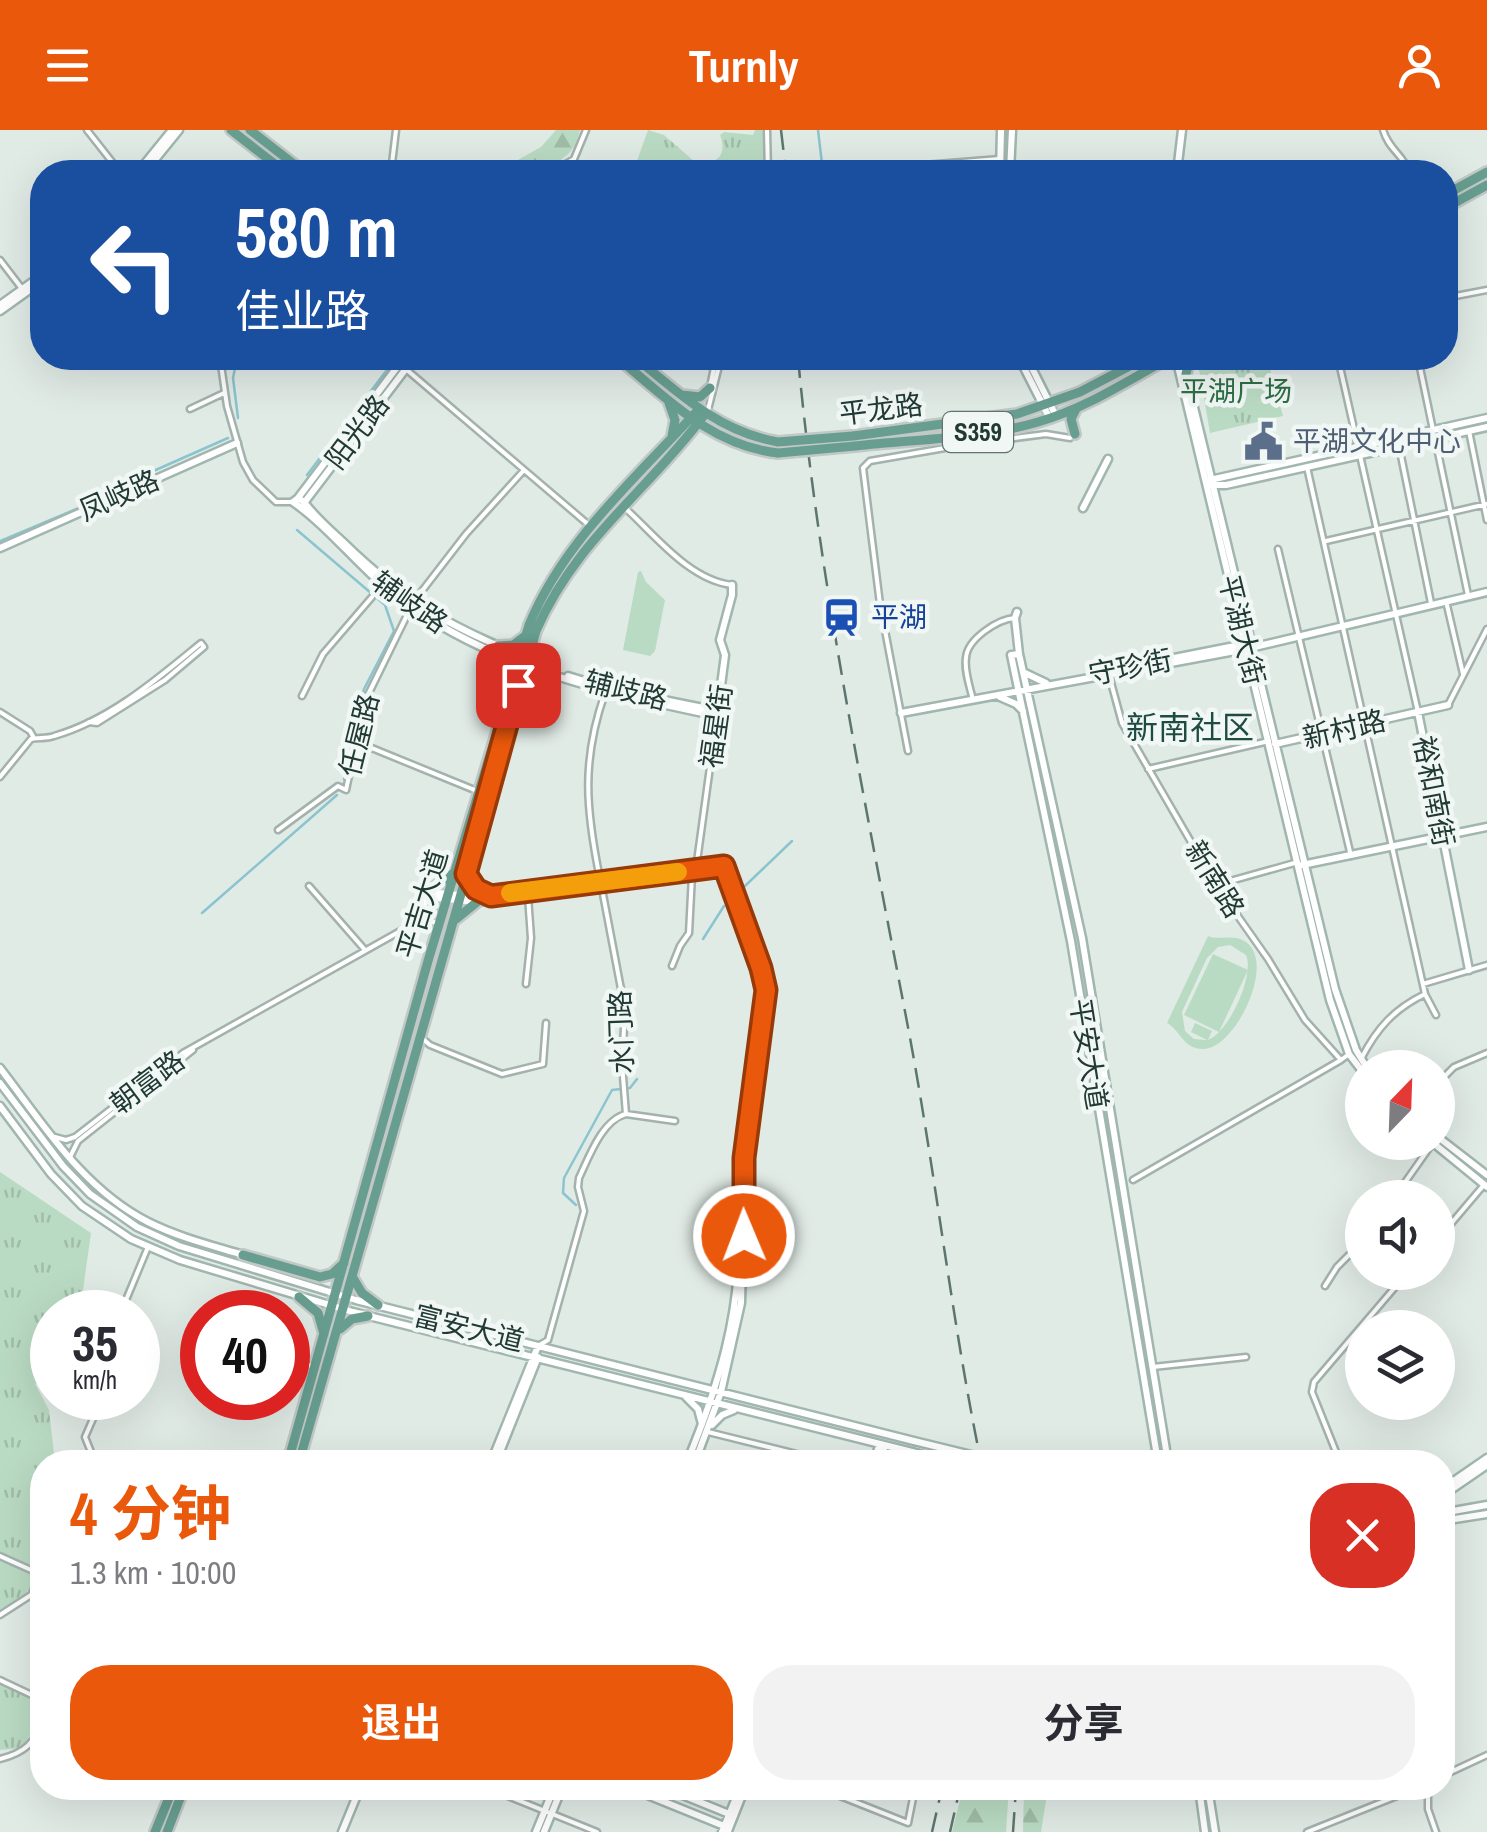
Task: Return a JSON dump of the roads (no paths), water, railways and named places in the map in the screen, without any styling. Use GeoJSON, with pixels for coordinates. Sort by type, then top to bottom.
{"type":"FeatureCollection","features":[{"type":"Feature","properties":{"kind":"main road"},"geometry":{"type":"LineString","coordinates":[[232,130],[270,160]]}},
{"type":"Feature","properties":{"kind":"main road"},"geometry":{"type":"LineString","coordinates":[[250,130],[289,160]]}},
{"type":"Feature","properties":{"kind":"main road"},"geometry":{"type":"LineString","coordinates":[[1458,188],[1486,173]]}},
{"type":"Feature","properties":{"kind":"main road"},"geometry":{"type":"LineString","coordinates":[[1458,202],[1487,188]]}},
{"type":"Feature","properties":{"kind":"main road","name":"平龙路"},"geometry":{"type":"LineString","coordinates":[[632,370],[694,421],[741,444],[778,448],[1002,430],[1052,418],[1154,370]]}},
{"type":"Feature","properties":{"kind":"main road","name":"平龙路"},"geometry":{"type":"LineString","coordinates":[[651,370],[702,412],[778,448]]}},
{"type":"Feature","properties":{"kind":"main road","name":"平龙路"},"geometry":{"type":"LineString","coordinates":[[854,441],[1046,405],[1125,370]]}},
{"type":"Feature","properties":{"kind":"main road"},"geometry":{"type":"LineString","coordinates":[[1184,370],[1186,374]]}},
{"type":"Feature","properties":{"kind":"main road"},"geometry":{"type":"LineString","coordinates":[[680,394],[695,398],[710,388]]}},
{"type":"Feature","properties":{"kind":"main road"},"geometry":{"type":"LineString","coordinates":[[664,397],[675,420],[669,442]]}},
{"type":"Feature","properties":{"kind":"main road"},"geometry":{"type":"LineString","coordinates":[[1073,436],[1071,419],[1078,407]]}},
{"type":"Feature","properties":{"kind":"main road","name":"平吉大道"},"geometry":{"type":"LineString","coordinates":[[530,635],[567,572],[702,412]]}},
{"type":"Feature","properties":{"kind":"main road","name":"平吉大道"},"geometry":{"type":"LineString","coordinates":[[292,1450],[324,1340],[342,1295],[348,1256],[440,942],[450,930],[478,792],[549,584],[590,527],[669,442],[694,421]]}},
{"type":"Feature","properties":{"kind":"main road"},"geometry":{"type":"LineString","coordinates":[[530,635],[536,655],[546,669],[529,673],[514,684],[507,663],[496,648],[514,645],[530,635]]}},
{"type":"Feature","properties":{"kind":"main road","name":"平吉大道"},"geometry":{"type":"LineString","coordinates":[[466,853],[514,684]]}},
{"type":"Feature","properties":{"kind":"main road"},"geometry":{"type":"LineString","coordinates":[[427,895],[462,870],[476,889],[491,896]]}},
{"type":"Feature","properties":{"kind":"main road","name":"平吉大道"},"geometry":{"type":"LineString","coordinates":[[342,1295],[353,1274],[420,1032],[440,942],[440,923],[454,899]]}},
{"type":"Feature","properties":{"kind":"main road"},"geometry":{"type":"LineString","coordinates":[[450,930],[460,914],[477,902]]}},
{"type":"Feature","properties":{"kind":"main road"},"geometry":{"type":"LineString","coordinates":[[242,1255],[320,1277],[338,1270],[348,1256]]}},
{"type":"Feature","properties":{"kind":"main road"},"geometry":{"type":"LineString","coordinates":[[353,1274],[362,1294],[378,1305]]}},
{"type":"Feature","properties":{"kind":"main road"},"geometry":{"type":"LineString","coordinates":[[310,1305],[321,1318],[324,1340]]}},
{"type":"Feature","properties":{"kind":"main road","name":"平吉大道"},"geometry":{"type":"LineString","coordinates":[[302,1450],[336,1335],[338,1308]]}},
{"type":"Feature","properties":{"kind":"main road"},"geometry":{"type":"LineString","coordinates":[[336,1335],[348,1321],[368,1316]]}},
{"type":"Feature","properties":{"kind":"main road"},"geometry":{"type":"LineString","coordinates":[[155,1832],[168,1800]]}},
{"type":"Feature","properties":{"kind":"main road"},"geometry":{"type":"LineString","coordinates":[[167,1832],[179,1800]]}},
{"type":"Feature","properties":{"kind":"street"},"geometry":{"type":"LineString","coordinates":[[87,130],[111,160]]}},
{"type":"Feature","properties":{"kind":"street"},"geometry":{"type":"LineString","coordinates":[[151,160],[176,130]]}},
{"type":"Feature","properties":{"kind":"street"},"geometry":{"type":"LineString","coordinates":[[392,160],[396,130]]}},
{"type":"Feature","properties":{"kind":"street"},"geometry":{"type":"LineString","coordinates":[[572,160],[586,130]]}},
{"type":"Feature","properties":{"kind":"street"},"geometry":{"type":"LineString","coordinates":[[767,130],[768,160]]}},
{"type":"Feature","properties":{"kind":"street"},"geometry":{"type":"LineString","coordinates":[[987,160],[1000,159],[1001,130]]}},
{"type":"Feature","properties":{"kind":"street"},"geometry":{"type":"LineString","coordinates":[[1011,160],[1012,130]]}},
{"type":"Feature","properties":{"kind":"street"},"geometry":{"type":"LineString","coordinates":[[1178,160],[1182,130]]}},
{"type":"Feature","properties":{"kind":"street"},"geometry":{"type":"LineString","coordinates":[[1383,130],[1388,148],[1402,160]]}},
{"type":"Feature","properties":{"kind":"street"},"geometry":{"type":"LineString","coordinates":[[1486,173],[1487,188]]}},
{"type":"Feature","properties":{"kind":"street"},"geometry":{"type":"LineString","coordinates":[[0,260],[24,291]]}},
{"type":"Feature","properties":{"kind":"street"},"geometry":{"type":"LineString","coordinates":[[0,308],[30,287]]}},
{"type":"Feature","properties":{"kind":"street"},"geometry":{"type":"LineString","coordinates":[[1458,296],[1487,290]]}},
{"type":"Feature","properties":{"kind":"street"},"geometry":{"type":"LineString","coordinates":[[221,370],[237,443],[246,468],[258,484],[278,504],[299,502],[412,605],[496,648],[604,693],[718,713]]}},
{"type":"Feature","properties":{"kind":"street","name":"阳光路"},"geometry":{"type":"LineString","coordinates":[[299,502],[398,370]]}},
{"type":"Feature","properties":{"kind":"street"},"geometry":{"type":"LineString","coordinates":[[411,370],[590,527]]}},
{"type":"Feature","properties":{"kind":"street"},"geometry":{"type":"LineString","coordinates":[[702,412],[715,370]]}},
{"type":"Feature","properties":{"kind":"street"},"geometry":{"type":"LineString","coordinates":[[702,412],[714,396],[717,370]]}},
{"type":"Feature","properties":{"kind":"street"},"geometry":{"type":"LineString","coordinates":[[1025,370],[1046,405]]}},
{"type":"Feature","properties":{"kind":"street"},"geometry":{"type":"LineString","coordinates":[[1032,370],[1052,418],[1046,434]]}},
{"type":"Feature","properties":{"kind":"street","name":"平湖大街"},"geometry":{"type":"LineString","coordinates":[[1182,370],[1210,483]]}},
{"type":"Feature","properties":{"kind":"street","name":"裕和南街"},"geometry":{"type":"LineString","coordinates":[[1341,370],[1418,712],[1469,970]]}},
{"type":"Feature","properties":{"kind":"street"},"geometry":{"type":"LineString","coordinates":[[1421,370],[1468,596]]}},
{"type":"Feature","properties":{"kind":"street","name":"平湖大街"},"geometry":{"type":"LineString","coordinates":[[1186,374],[1330,1000],[1348,1050]]}},
{"type":"Feature","properties":{"kind":"street"},"geometry":{"type":"LineString","coordinates":[[190,409],[224,393]]}},
{"type":"Feature","properties":{"kind":"street"},"geometry":{"type":"LineString","coordinates":[[1210,483],[1307,467],[1359,451],[1398,446],[1487,418]]}},
{"type":"Feature","properties":{"kind":"street"},"geometry":{"type":"LineString","coordinates":[[1210,483],[1434,434],[1487,427]]}},
{"type":"Feature","properties":{"kind":"street"},"geometry":{"type":"LineString","coordinates":[[1469,431],[1487,520]]}},
{"type":"Feature","properties":{"kind":"street"},"geometry":{"type":"LineString","coordinates":[[908,751],[880,604],[863,468],[870,462],[1046,434],[1073,436]]}},
{"type":"Feature","properties":{"kind":"street","name":"凤岐路"},"geometry":{"type":"LineString","coordinates":[[0,548],[237,443]]}},
{"type":"Feature","properties":{"kind":"street"},"geometry":{"type":"LineString","coordinates":[[1398,446],[1432,604]]}},
{"type":"Feature","properties":{"kind":"street"},"geometry":{"type":"LineString","coordinates":[[1083,508],[1108,459]]}},
{"type":"Feature","properties":{"kind":"street"},"geometry":{"type":"LineString","coordinates":[[1307,467],[1425,994],[1436,1015]]}},
{"type":"Feature","properties":{"kind":"street","name":"任屋路"},"geometry":{"type":"LineString","coordinates":[[278,830],[338,786],[346,790],[369,690],[412,605],[466,534],[524,470]]}},
{"type":"Feature","properties":{"kind":"street"},"geometry":{"type":"LineString","coordinates":[[622,505],[700,576],[732,585]]}},
{"type":"Feature","properties":{"kind":"street"},"geometry":{"type":"LineString","coordinates":[[1324,541],[1486,505]]}},
{"type":"Feature","properties":{"kind":"street"},"geometry":{"type":"LineString","coordinates":[[1278,549],[1351,856]]}},
{"type":"Feature","properties":{"kind":"street","name":"福星街"},"geometry":{"type":"LineString","coordinates":[[672,966],[689,933],[725,656],[720,635],[732,585]]}},
{"type":"Feature","properties":{"kind":"street","name":"守珍街"},"geometry":{"type":"LineString","coordinates":[[1044,686],[1248,646],[1487,592]]}},
{"type":"Feature","properties":{"kind":"street"},"geometry":{"type":"LineString","coordinates":[[302,696],[323,654],[372,596]]}},
{"type":"Feature","properties":{"kind":"street"},"geometry":{"type":"LineString","coordinates":[[1446,601],[1464,675]]}},
{"type":"Feature","properties":{"kind":"street"},"geometry":{"type":"LineString","coordinates":[[973,700],[967,651],[979,637],[1016,615]]}},
{"type":"Feature","properties":{"kind":"street","name":"平安大道"},"geometry":{"type":"LineString","coordinates":[[1016,615],[1015,654],[1076,975],[1156,1450]]}},
{"type":"Feature","properties":{"kind":"street","name":"新村路"},"geometry":{"type":"LineString","coordinates":[[1272,743],[1448,705],[1487,630]]}},
{"type":"Feature","properties":{"kind":"street"},"geometry":{"type":"LineString","coordinates":[[0,777],[34,738],[54,736],[89,722],[164,675],[202,645]]}},
{"type":"Feature","properties":{"kind":"street","name":"守珍街"},"geometry":{"type":"LineString","coordinates":[[901,713],[1248,646]]}},
{"type":"Feature","properties":{"kind":"street","name":"平安大道"},"geometry":{"type":"LineString","coordinates":[[1015,654],[1024,672],[1023,690]]}},
{"type":"Feature","properties":{"kind":"street","name":"辅歧路"},"geometry":{"type":"LineString","coordinates":[[546,669],[604,688],[718,713]]}},
{"type":"Feature","properties":{"kind":"street"},"geometry":{"type":"LineString","coordinates":[[994,696],[1027,710],[1044,686],[1024,672]]}},
{"type":"Feature","properties":{"kind":"street","name":"新南路"},"geometry":{"type":"LineString","coordinates":[[1109,675],[1118,712],[1216,885],[1268,958],[1305,1020],[1341,1060]]}},
{"type":"Feature","properties":{"kind":"street","name":"水门路"},"geometry":{"type":"LineString","coordinates":[[538,1346],[548,1340],[584,1211],[579,1178],[607,1126],[626,1114],[622,1081],[624,1000],[592,843],[586,788],[591,740],[604,693]]}},
{"type":"Feature","properties":{"kind":"street","name":"平安大道"},"geometry":{"type":"LineString","coordinates":[[1027,710],[1088,973],[1166,1450]]}},
{"type":"Feature","properties":{"kind":"street"},"geometry":{"type":"LineString","coordinates":[[0,712],[30,731],[34,738]]}},
{"type":"Feature","properties":{"kind":"street"},"geometry":{"type":"LineString","coordinates":[[356,742],[478,792]]}},
{"type":"Feature","properties":{"kind":"street"},"geometry":{"type":"LineString","coordinates":[[1148,768],[1272,743]]}},
{"type":"Feature","properties":{"kind":"street"},"geometry":{"type":"LineString","coordinates":[[1216,885],[1301,864],[1487,828]]}},
{"type":"Feature","properties":{"kind":"street","name":"平湖大街"},"geometry":{"type":"LineString","coordinates":[[1301,864],[1335,988],[1358,1050]]}},
{"type":"Feature","properties":{"kind":"street"},"geometry":{"type":"LineString","coordinates":[[454,899],[723,868],[757,973],[760,996],[740,1154],[738,1290],[718,1391],[699,1450]]}},
{"type":"Feature","properties":{"kind":"street"},"geometry":{"type":"LineString","coordinates":[[424,918],[427,895],[477,902],[602,884]]}},
{"type":"Feature","properties":{"kind":"street"},"geometry":{"type":"LineString","coordinates":[[309,886],[366,951]]}},
{"type":"Feature","properties":{"kind":"street"},"geometry":{"type":"LineString","coordinates":[[526,984],[531,938],[528,896]]}},
{"type":"Feature","properties":{"kind":"street"},"geometry":{"type":"LineString","coordinates":[[197,1046],[424,918],[440,923]]}},
{"type":"Feature","properties":{"kind":"street"},"geometry":{"type":"LineString","coordinates":[[1423,984],[1487,965]]}},
{"type":"Feature","properties":{"kind":"street"},"geometry":{"type":"LineString","coordinates":[[1076,975],[1088,973]]}},
{"type":"Feature","properties":{"kind":"street"},"geometry":{"type":"LineString","coordinates":[[1366,1050],[1388,1018],[1425,994]]}},
{"type":"Feature","properties":{"kind":"street"},"geometry":{"type":"LineString","coordinates":[[420,1032],[430,1045],[502,1074],[543,1064],[546,1023]]}},
{"type":"Feature","properties":{"kind":"street"},"geometry":{"type":"LineString","coordinates":[[415,1050],[430,1045]]}},
{"type":"Feature","properties":{"kind":"street","name":"朝富路"},"geometry":{"type":"LineString","coordinates":[[50,1134],[61,1140],[75,1137],[197,1046]]}},
{"type":"Feature","properties":{"kind":"street","name":"朝富路"},"geometry":{"type":"LineString","coordinates":[[72,1162],[71,1152],[78,1141],[197,1046]]}},
{"type":"Feature","properties":{"kind":"street"},"geometry":{"type":"LineString","coordinates":[[1455,1067],[1484,1054],[1487,1064]]}},
{"type":"Feature","properties":{"kind":"street"},"geometry":{"type":"LineString","coordinates":[[1133,1180],[1345,1057]]}},
{"type":"Feature","properties":{"kind":"street"},"geometry":{"type":"LineString","coordinates":[[0,1068],[72,1162],[100,1190],[146,1220],[181,1236],[242,1255],[292,1281]]}},
{"type":"Feature","properties":{"kind":"street","name":"富安大道"},"geometry":{"type":"LineString","coordinates":[[0,1083],[81,1186],[137,1227],[196,1252],[378,1305],[951,1450]]}},
{"type":"Feature","properties":{"kind":"street"},"geometry":{"type":"LineString","coordinates":[[22,1097],[45,1142]]}},
{"type":"Feature","properties":{"kind":"street","name":"富安大道"},"geometry":{"type":"LineString","coordinates":[[0,1106],[51,1174],[74,1199],[111,1227],[199,1267],[276,1290]]}},
{"type":"Feature","properties":{"kind":"street"},"geometry":{"type":"LineString","coordinates":[[626,1114],[676,1121]]}},
{"type":"Feature","properties":{"kind":"street"},"geometry":{"type":"LineString","coordinates":[[1455,1154],[1487,1175]]}},
{"type":"Feature","properties":{"kind":"street"},"geometry":{"type":"LineString","coordinates":[[1455,1159],[1486,1186],[1455,1220]]}},
{"type":"Feature","properties":{"kind":"street"},"geometry":{"type":"LineString","coordinates":[[129,1290],[148,1247]]}},
{"type":"Feature","properties":{"kind":"street"},"geometry":{"type":"LineString","coordinates":[[1325,1286],[1345,1259]]}},
{"type":"Feature","properties":{"kind":"street"},"geometry":{"type":"LineString","coordinates":[[1335,1450],[1312,1392],[1314,1382],[1393,1290]]}},
{"type":"Feature","properties":{"kind":"street","name":"富安大道"},"geometry":{"type":"LineString","coordinates":[[310,1300],[903,1450]]}},
{"type":"Feature","properties":{"kind":"street"},"geometry":{"type":"LineString","coordinates":[[514,1352],[517,1340]]}},
{"type":"Feature","properties":{"kind":"street"},"geometry":{"type":"LineString","coordinates":[[499,1450],[538,1346]]}},
{"type":"Feature","properties":{"kind":"street"},"geometry":{"type":"LineString","coordinates":[[560,1364],[562,1352]]}},
{"type":"Feature","properties":{"kind":"street"},"geometry":{"type":"LineString","coordinates":[[1152,1367],[1246,1358]]}},
{"type":"Feature","properties":{"kind":"street"},"geometry":{"type":"LineString","coordinates":[[310,1365],[316,1367]]}},
{"type":"Feature","properties":{"kind":"street"},"geometry":{"type":"LineString","coordinates":[[652,1387],[654,1375]]}},
{"type":"Feature","properties":{"kind":"street"},"geometry":{"type":"LineString","coordinates":[[680,1394],[698,1409],[706,1430]]}},
{"type":"Feature","properties":{"kind":"street"},"geometry":{"type":"LineString","coordinates":[[764,1415],[768,1404]]}},
{"type":"Feature","properties":{"kind":"street"},"geometry":{"type":"LineString","coordinates":[[694,1450],[706,1430],[727,1412],[744,1410]]}},
{"type":"Feature","properties":{"kind":"street"},"geometry":{"type":"LineString","coordinates":[[90,1450],[85,1437],[92,1420]]}},
{"type":"Feature","properties":{"kind":"street"},"geometry":{"type":"LineString","coordinates":[[706,1430],[783,1450]]}},
{"type":"Feature","properties":{"kind":"street"},"geometry":{"type":"LineString","coordinates":[[880,1450],[882,1445]]}},
{"type":"Feature","properties":{"kind":"street"},"geometry":{"type":"LineString","coordinates":[[1455,1481],[1487,1462]]}},
{"type":"Feature","properties":{"kind":"street"},"geometry":{"type":"LineString","coordinates":[[1455,1486],[1487,1462]]}},
{"type":"Feature","properties":{"kind":"street"},"geometry":{"type":"LineString","coordinates":[[1455,1511],[1487,1505]]}},
{"type":"Feature","properties":{"kind":"street"},"geometry":{"type":"LineString","coordinates":[[1455,1520],[1487,1514]]}},
{"type":"Feature","properties":{"kind":"street"},"geometry":{"type":"LineString","coordinates":[[0,1556],[30,1568]]}},
{"type":"Feature","properties":{"kind":"street"},"geometry":{"type":"LineString","coordinates":[[0,1615],[30,1595]]}},
{"type":"Feature","properties":{"kind":"street"},"geometry":{"type":"LineString","coordinates":[[0,1680],[30,1694]]}},
{"type":"Feature","properties":{"kind":"street"},"geometry":{"type":"LineString","coordinates":[[0,1759],[19,1754],[30,1743]]}},
{"type":"Feature","properties":{"kind":"street"},"geometry":{"type":"LineString","coordinates":[[1455,1770],[1487,1756]]}},
{"type":"Feature","properties":{"kind":"street"},"geometry":{"type":"LineString","coordinates":[[344,1832],[357,1800]]}},
{"type":"Feature","properties":{"kind":"street"},"geometry":{"type":"LineString","coordinates":[[518,1800],[596,1832]]}},
{"type":"Feature","properties":{"kind":"street"},"geometry":{"type":"LineString","coordinates":[[544,1832],[551,1800]]}},
{"type":"Feature","properties":{"kind":"street"},"geometry":{"type":"LineString","coordinates":[[536,1832],[555,1800]]}},
{"type":"Feature","properties":{"kind":"street"},"geometry":{"type":"LineString","coordinates":[[657,1800],[725,1830],[737,1800]]}},
{"type":"Feature","properties":{"kind":"street"},"geometry":{"type":"LineString","coordinates":[[694,1800],[731,1815]]}},
{"type":"Feature","properties":{"kind":"street"},"geometry":{"type":"LineString","coordinates":[[850,1800],[908,1823],[913,1800]]}},
{"type":"Feature","properties":{"kind":"street"},"geometry":{"type":"LineString","coordinates":[[1201,1800],[1205,1832]]}},
{"type":"Feature","properties":{"kind":"street"},"geometry":{"type":"LineString","coordinates":[[1210,1800],[1215,1832]]}},
{"type":"Feature","properties":{"kind":"street"},"geometry":{"type":"LineString","coordinates":[[1307,1832],[1387,1800]]}},
{"type":"Feature","properties":{"kind":"street"},"geometry":{"type":"LineString","coordinates":[[1428,1800],[1436,1832]]}},
{"type":"Feature","properties":{"kind":"waterway"},"geometry":{"type":"LineString","coordinates":[[818,130],[822,160]]}},
{"type":"Feature","properties":{"kind":"waterway"},"geometry":{"type":"LineString","coordinates":[[235,370],[238,418]]}},
{"type":"Feature","properties":{"kind":"waterway"},"geometry":{"type":"LineString","coordinates":[[307,475],[387,370]]}},
{"type":"Feature","properties":{"kind":"waterway"},"geometry":{"type":"LineString","coordinates":[[0,541],[105,497],[115,488],[228,438]]}},
{"type":"Feature","properties":{"kind":"waterway"},"geometry":{"type":"LineString","coordinates":[[297,530],[385,605],[394,631],[364,689],[344,779]]}},
{"type":"Feature","properties":{"kind":"waterway"},"geometry":{"type":"LineString","coordinates":[[202,913],[337,795]]}},
{"type":"Feature","properties":{"kind":"waterway"},"geometry":{"type":"LineString","coordinates":[[745,886],[792,841]]}},
{"type":"Feature","properties":{"kind":"waterway"},"geometry":{"type":"LineString","coordinates":[[703,939],[724,906]]}},
{"type":"Feature","properties":{"kind":"waterway"},"geometry":{"type":"LineString","coordinates":[[576,1205],[563,1193],[564,1178],[612,1090],[630,1088],[637,1079]]}},
{"type":"Feature","properties":{"kind":"railway"},"geometry":{"type":"LineString","coordinates":[[781,130],[785,160]]}},
{"type":"Feature","properties":{"kind":"railway"},"geometry":{"type":"LineString","coordinates":[[799,370],[831,608],[917,1077],[979,1450]]}},
{"type":"Feature","properties":{"kind":"railway"},"geometry":{"type":"LineString","coordinates":[[932,1832],[939,1800]]}},
{"type":"Feature","properties":{"kind":"railway"},"geometry":{"type":"LineString","coordinates":[[950,1832],[957,1800]]}},
{"type":"Feature","properties":{"kind":"railway"},"geometry":{"type":"LineString","coordinates":[[1013,1832],[1015,1800]]}},
{"type":"Feature","properties":{"kind":"place","name":"平湖文化中心"},"geometry":{"type":"Point","coordinates":[1263,441]}},
{"type":"Feature","properties":{"kind":"place","name":"平湖"},"geometry":{"type":"Point","coordinates":[841,617]}},
{"type":"Feature","properties":{"kind":"district","name":"新南社区"},"geometry":{"type":"Point","coordinates":[1190,728]}},
{"type":"Feature","properties":{"kind":"park label","name":"平湖广场"},"geometry":{"type":"Point","coordinates":[1236,391]}}]}
